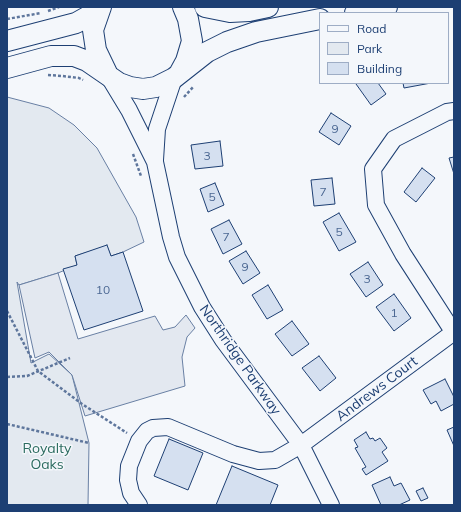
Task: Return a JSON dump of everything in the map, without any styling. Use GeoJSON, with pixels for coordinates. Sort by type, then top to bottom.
{"type":"FeatureCollection","features":[{"type":"Feature","properties":{"kind":"main road"},"geometry":{"type":"LineString","coordinates":[[101,7],[93,30],[96,50],[109,77]]}},
{"type":"Feature","properties":{"kind":"main road"},"geometry":{"type":"LineString","coordinates":[[7,40],[76,23],[101,7]]}},
{"type":"Feature","properties":{"kind":"main road"},"geometry":{"type":"LineString","coordinates":[[174,78],[182,70],[192,40],[188,19],[183,7]]}},
{"type":"Feature","properties":{"kind":"main road"},"geometry":{"type":"LineString","coordinates":[[205,7],[230,12],[249,11],[268,7]]}},
{"type":"Feature","properties":{"kind":"main road"},"geometry":{"type":"LineString","coordinates":[[360,12],[387,7]]}},
{"type":"Feature","properties":{"kind":"main road"},"geometry":{"type":"LineString","coordinates":[[10,68],[51,56],[74,56],[87,62],[119,83],[130,87],[143,89],[156,87],[174,78],[207,52],[227,42],[256,32],[319,19]]}},
{"type":"Feature","properties":{"kind":"street","name":"Northridge Parkway"},"geometry":{"type":"LineString","coordinates":[[109,77],[129,110],[155,162],[171,237],[177,257],[202,307],[223,340],[301,445],[331,505]]}},
{"type":"Feature","properties":{"kind":"street","name":"Northridge Parkway"},"geometry":{"type":"LineString","coordinates":[[155,162],[157,129],[174,78]]}},
{"type":"Feature","properties":{"kind":"street"},"geometry":{"type":"LineString","coordinates":[[454,111],[447,112],[394,139],[373,169],[376,205],[403,254],[454,332]]}},
{"type":"Feature","properties":{"kind":"street","name":"Andrews Court"},"geometry":{"type":"LineString","coordinates":[[139,441],[147,431],[153,428],[168,427],[233,454],[258,461],[275,460],[301,445],[454,332]]}},
{"type":"Feature","properties":{"kind":"street"},"geometry":{"type":"LineString","coordinates":[[139,441],[129,466],[128,480],[131,493],[139,505]]}},
{"type":"Feature","properties":{"kind":"path"},"geometry":{"type":"LineString","coordinates":[[7,19],[30,16],[59,7]]}},
{"type":"Feature","properties":{"kind":"path"},"geometry":{"type":"LineString","coordinates":[[62,76],[79,78],[85,81]]}},
{"type":"Feature","properties":{"kind":"path"},"geometry":{"type":"LineString","coordinates":[[184,97],[198,82]]}},
{"type":"Feature","properties":{"kind":"path"},"geometry":{"type":"LineString","coordinates":[[132,151],[141,176]]}},
{"type":"Feature","properties":{"kind":"path"},"geometry":{"type":"LineString","coordinates":[[7,311],[38,371],[82,404],[139,441]]}},
{"type":"Feature","properties":{"kind":"path"},"geometry":{"type":"LineString","coordinates":[[7,377],[27,376],[70,358]]}},
{"type":"Feature","properties":{"kind":"path"},"geometry":{"type":"LineString","coordinates":[[7,424],[89,443]]}},
{"type":"Feature","properties":{"kind":"green space","name":"Royalty Oaks"},"geometry":{"type":"Polygon","coordinates":[[[7,97],[49,108],[74,125],[97,148],[136,217],[144,242],[111,256],[107,246],[75,256],[77,265],[58,273],[19,285],[17,282],[31,363],[49,354],[72,375],[89,443],[88,505],[7,505],[7,97]]]}},
{"type":"Feature","properties":{"kind":"shaded area"},"geometry":{"type":"Polygon","coordinates":[[[58,273],[78,339],[155,316],[163,330],[175,327],[186,315],[195,328],[187,337],[182,357],[185,386],[85,416],[72,375],[49,352],[35,358],[19,285],[58,273]]]}},
{"type":"Feature","properties":{"kind":"building"},"geometry":{"type":"Polygon","coordinates":[[[356,84],[379,84],[386,94],[371,105],[356,84]]]}},
{"type":"Feature","properties":{"kind":"building"},"geometry":{"type":"Polygon","coordinates":[[[403,84],[426,84],[404,88],[403,84]]]}},
{"type":"Feature","properties":{"kind":"building"},"geometry":{"type":"Polygon","coordinates":[[[331,113],[351,126],[339,145],[319,132],[331,113]]]}},
{"type":"Feature","properties":{"kind":"building"},"geometry":{"type":"Polygon","coordinates":[[[220,141],[223,166],[195,169],[191,145],[220,141]]]}},
{"type":"Feature","properties":{"kind":"building"},"geometry":{"type":"Polygon","coordinates":[[[454,157],[454,174],[449,158],[454,157]]]}},
{"type":"Feature","properties":{"kind":"building"},"geometry":{"type":"Polygon","coordinates":[[[422,168],[435,178],[416,202],[404,192],[422,168]]]}},
{"type":"Feature","properties":{"kind":"building"},"geometry":{"type":"Polygon","coordinates":[[[332,178],[335,204],[314,206],[311,180],[332,178]]]}},
{"type":"Feature","properties":{"kind":"building"},"geometry":{"type":"Polygon","coordinates":[[[215,183],[224,205],[208,212],[200,189],[215,183]]]}},
{"type":"Feature","properties":{"kind":"building"},"geometry":{"type":"Polygon","coordinates":[[[339,213],[356,242],[339,251],[323,222],[339,213]]]}},
{"type":"Feature","properties":{"kind":"building"},"geometry":{"type":"Polygon","coordinates":[[[229,220],[242,244],[223,254],[211,229],[229,220]]]}},
{"type":"Feature","properties":{"kind":"building"},"geometry":{"type":"Polygon","coordinates":[[[107,245],[111,256],[123,252],[143,311],[84,330],[63,269],[77,265],[75,256],[107,245]]]}},
{"type":"Feature","properties":{"kind":"building"},"geometry":{"type":"Polygon","coordinates":[[[246,251],[260,273],[243,284],[229,261],[246,251]]]}},
{"type":"Feature","properties":{"kind":"building"},"geometry":{"type":"Polygon","coordinates":[[[368,262],[383,285],[366,297],[350,274],[368,262]]]}},
{"type":"Feature","properties":{"kind":"building"},"geometry":{"type":"Polygon","coordinates":[[[268,285],[283,310],[267,319],[252,295],[268,285]]]}},
{"type":"Feature","properties":{"kind":"building"},"geometry":{"type":"Polygon","coordinates":[[[394,294],[411,318],[394,331],[376,307],[394,294]]]}},
{"type":"Feature","properties":{"kind":"building"},"geometry":{"type":"Polygon","coordinates":[[[292,321],[309,344],[292,356],[275,334],[292,321]]]}},
{"type":"Feature","properties":{"kind":"building"},"geometry":{"type":"Polygon","coordinates":[[[319,356],[336,378],[320,391],[302,368],[319,356]]]}},
{"type":"Feature","properties":{"kind":"building"},"geometry":{"type":"Polygon","coordinates":[[[445,379],[454,397],[454,404],[441,411],[436,401],[431,404],[423,390],[445,379]]]}},
{"type":"Feature","properties":{"kind":"building"},"geometry":{"type":"Polygon","coordinates":[[[454,427],[454,446],[447,430],[454,427]]]}},
{"type":"Feature","properties":{"kind":"building"},"geometry":{"type":"Polygon","coordinates":[[[366,432],[370,439],[373,438],[375,441],[380,438],[387,448],[382,452],[388,461],[366,475],[362,469],[366,467],[355,448],[358,447],[354,440],[366,432]]]}},
{"type":"Feature","properties":{"kind":"building"},"geometry":{"type":"Polygon","coordinates":[[[169,439],[203,453],[188,490],[154,476],[169,439]]]}},
{"type":"Feature","properties":{"kind":"building"},"geometry":{"type":"Polygon","coordinates":[[[232,466],[278,485],[270,505],[216,505],[232,466]]]}},
{"type":"Feature","properties":{"kind":"building"},"geometry":{"type":"Polygon","coordinates":[[[390,477],[394,486],[401,483],[410,500],[399,505],[381,505],[372,485],[390,477]]]}},
{"type":"Feature","properties":{"kind":"building"},"geometry":{"type":"Polygon","coordinates":[[[423,488],[428,498],[421,501],[416,491],[423,488]]]}}]}
